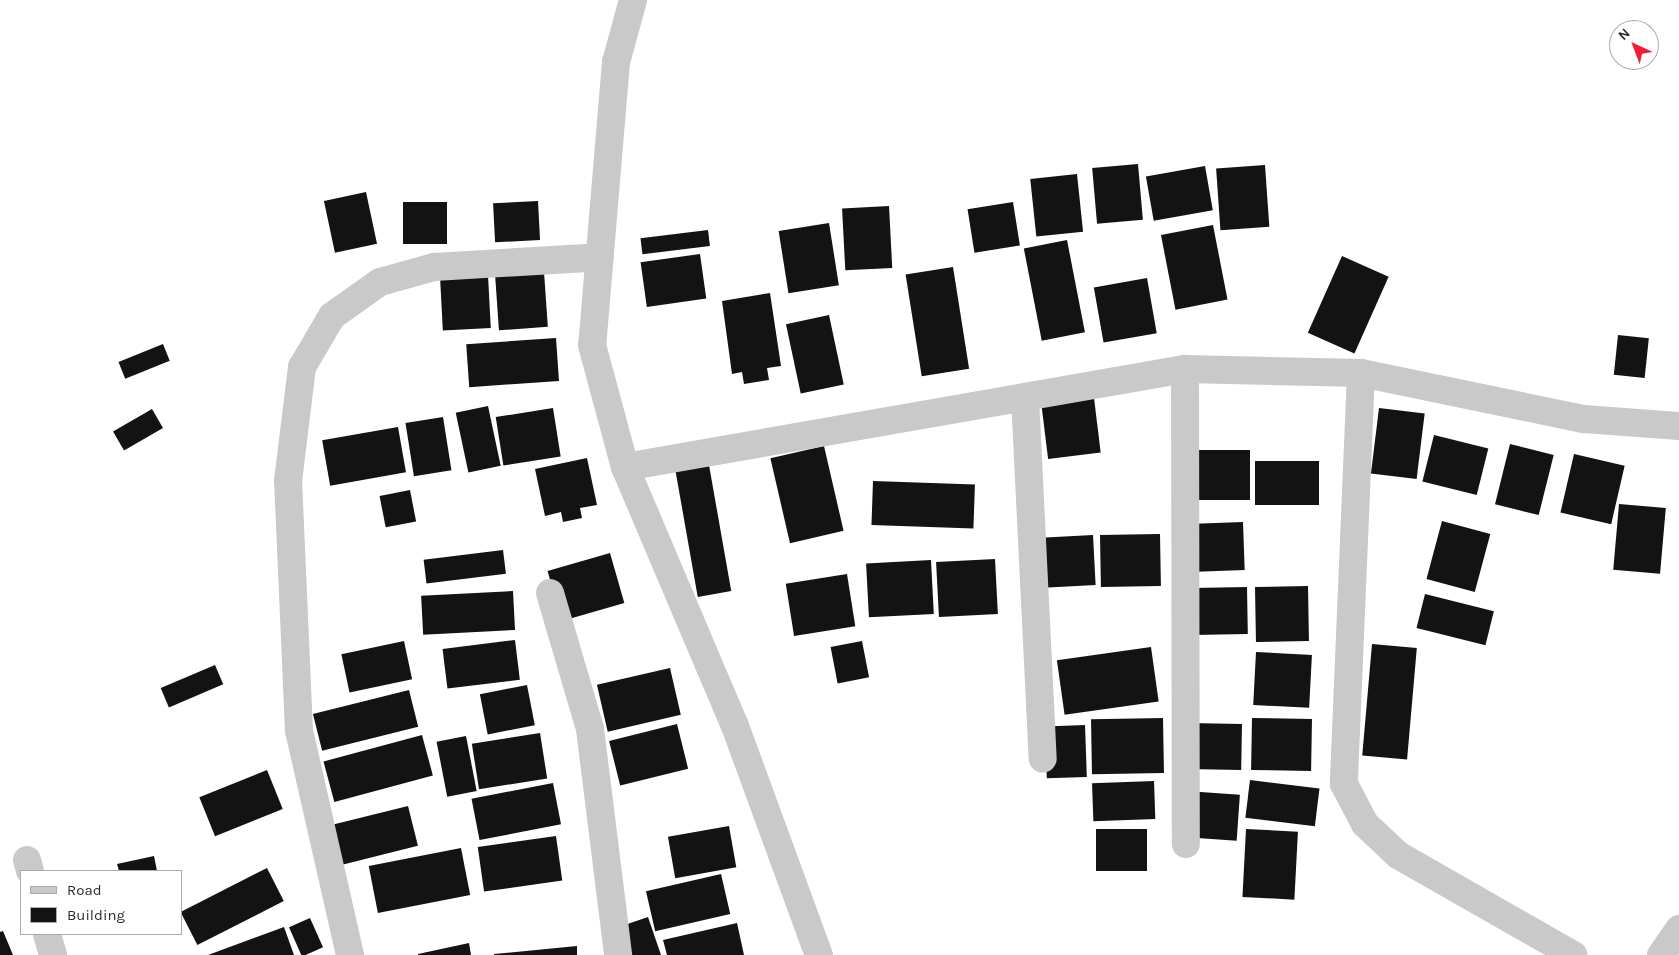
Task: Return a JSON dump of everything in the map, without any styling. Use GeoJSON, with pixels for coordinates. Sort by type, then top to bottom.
{"type":"FeatureCollection","features":[{"type":"Feature","properties":{"kind":"street"},"geometry":{"type":"LineString","coordinates":[[633,0],[616,62],[592,345],[625,467],[735,726],[819,955]]}},
{"type":"Feature","properties":{"kind":"street"},"geometry":{"type":"LineString","coordinates":[[350,955],[298,731],[288,481],[302,367],[332,316],[380,282],[434,267],[600,258]]}},
{"type":"Feature","properties":{"kind":"street"},"geometry":{"type":"LineString","coordinates":[[625,467],[1185,369],[1362,373],[1584,419],[1679,426]]}},
{"type":"Feature","properties":{"kind":"street"},"geometry":{"type":"LineString","coordinates":[[1185,369],[1186,844]]}},
{"type":"Feature","properties":{"kind":"street"},"geometry":{"type":"LineString","coordinates":[[1362,373],[1344,784],[1365,824],[1398,855],[1573,955]]}},
{"type":"Feature","properties":{"kind":"street"},"geometry":{"type":"LineString","coordinates":[[1025,397],[1044,759]]}},
{"type":"Feature","properties":{"kind":"street"},"geometry":{"type":"LineString","coordinates":[[550,593],[590,729],[618,955]]}},
{"type":"Feature","properties":{"kind":"street"},"geometry":{"type":"LineString","coordinates":[[1662,955],[1679,929]]}},
{"type":"Feature","properties":{"kind":"street"},"geometry":{"type":"LineString","coordinates":[[47,935],[53,955]]}},
{"type":"Feature","properties":{"kind":"building"},"geometry":{"type":"Polygon","coordinates":[[[1138,164],[1143,220],[1097,224],[1092,168],[1138,164]]]}},
{"type":"Feature","properties":{"kind":"building"},"geometry":{"type":"Polygon","coordinates":[[[1265,165],[1269,227],[1220,230],[1216,168],[1265,165]]]}},
{"type":"Feature","properties":{"kind":"building"},"geometry":{"type":"Polygon","coordinates":[[[1205,166],[1213,210],[1154,221],[1146,176],[1205,166]]]}},
{"type":"Feature","properties":{"kind":"building"},"geometry":{"type":"Polygon","coordinates":[[[1077,174],[1083,232],[1036,237],[1030,179],[1077,174]]]}},
{"type":"Feature","properties":{"kind":"building"},"geometry":{"type":"Polygon","coordinates":[[[366,192],[377,244],[335,253],[324,201],[366,192]]]}},
{"type":"Feature","properties":{"kind":"building"},"geometry":{"type":"Polygon","coordinates":[[[538,201],[540,240],[495,242],[493,203],[538,201]]]}},
{"type":"Feature","properties":{"kind":"building"},"geometry":{"type":"Polygon","coordinates":[[[403,202],[447,202],[447,244],[403,244],[403,202]]]}},
{"type":"Feature","properties":{"kind":"building"},"geometry":{"type":"Polygon","coordinates":[[[1013,202],[1020,245],[974,253],[968,209],[1013,202]]]}},
{"type":"Feature","properties":{"kind":"building"},"geometry":{"type":"Polygon","coordinates":[[[889,206],[892,268],[845,270],[842,208],[889,206]]]}},
{"type":"Feature","properties":{"kind":"building"},"geometry":{"type":"Polygon","coordinates":[[[829,223],[839,285],[788,293],[779,231],[829,223]]]}},
{"type":"Feature","properties":{"kind":"building"},"geometry":{"type":"Polygon","coordinates":[[[1213,225],[1228,300],[1175,310],[1161,235],[1213,225]]]}},
{"type":"Feature","properties":{"kind":"building"},"geometry":{"type":"Polygon","coordinates":[[[708,230],[710,246],[642,254],[641,238],[708,230]]]}},
{"type":"Feature","properties":{"kind":"building"},"geometry":{"type":"Polygon","coordinates":[[[1067,240],[1085,332],[1042,341],[1024,248],[1067,240]]]}},
{"type":"Feature","properties":{"kind":"building"},"geometry":{"type":"Polygon","coordinates":[[[700,254],[706,299],[647,307],[641,262],[700,254]]]}},
{"type":"Feature","properties":{"kind":"building"},"geometry":{"type":"Polygon","coordinates":[[[1342,256],[1389,277],[1354,353],[1308,333],[1342,256]]]}},
{"type":"Feature","properties":{"kind":"building"},"geometry":{"type":"Polygon","coordinates":[[[953,267],[969,369],[922,376],[906,275],[953,267]]]}},
{"type":"Feature","properties":{"kind":"building"},"geometry":{"type":"Polygon","coordinates":[[[544,272],[548,327],[499,330],[495,275],[544,272]]]}},
{"type":"Feature","properties":{"kind":"building"},"geometry":{"type":"Polygon","coordinates":[[[488,275],[491,328],[443,330],[440,278],[488,275]]]}},
{"type":"Feature","properties":{"kind":"building"},"geometry":{"type":"Polygon","coordinates":[[[1147,278],[1157,333],[1104,343],[1094,287],[1147,278]]]}},
{"type":"Feature","properties":{"kind":"building"},"geometry":{"type":"Polygon","coordinates":[[[770,293],[781,366],[767,368],[769,380],[744,384],[742,372],[732,374],[722,301],[770,293]]]}},
{"type":"Feature","properties":{"kind":"building"},"geometry":{"type":"Polygon","coordinates":[[[829,315],[844,384],[801,394],[786,324],[829,315]]]}},
{"type":"Feature","properties":{"kind":"building"},"geometry":{"type":"Polygon","coordinates":[[[1618,335],[1649,338],[1645,378],[1614,375],[1618,335]]]}},
{"type":"Feature","properties":{"kind":"building"},"geometry":{"type":"Polygon","coordinates":[[[556,338],[559,381],[469,387],[466,344],[556,338]]]}},
{"type":"Feature","properties":{"kind":"building"},"geometry":{"type":"Polygon","coordinates":[[[163,344],[170,361],[125,379],[118,362],[163,344]]]}},
{"type":"Feature","properties":{"kind":"building"},"geometry":{"type":"Polygon","coordinates":[[[1094,398],[1101,453],[1048,459],[1041,404],[1094,398]]]}},
{"type":"Feature","properties":{"kind":"building"},"geometry":{"type":"Polygon","coordinates":[[[488,406],[501,466],[468,473],[456,413],[488,406]]]}},
{"type":"Feature","properties":{"kind":"building"},"geometry":{"type":"Polygon","coordinates":[[[553,408],[561,456],[503,465],[496,417],[553,408]]]}},
{"type":"Feature","properties":{"kind":"building"},"geometry":{"type":"Polygon","coordinates":[[[1379,408],[1425,414],[1417,479],[1371,474],[1379,408]]]}},
{"type":"Feature","properties":{"kind":"building"},"geometry":{"type":"Polygon","coordinates":[[[152,409],[163,428],[124,451],[113,432],[152,409]]]}},
{"type":"Feature","properties":{"kind":"building"},"geometry":{"type":"Polygon","coordinates":[[[443,417],[451,470],[414,476],[405,423],[443,417]]]}},
{"type":"Feature","properties":{"kind":"building"},"geometry":{"type":"Polygon","coordinates":[[[398,427],[406,472],[330,486],[322,440],[398,427]]]}},
{"type":"Feature","properties":{"kind":"building"},"geometry":{"type":"Polygon","coordinates":[[[1434,435],[1488,449],[1477,495],[1422,482],[1434,435]]]}},
{"type":"Feature","properties":{"kind":"building"},"geometry":{"type":"Polygon","coordinates":[[[1510,444],[1554,455],[1539,515],[1495,504],[1510,444]]]}},
{"type":"Feature","properties":{"kind":"building"},"geometry":{"type":"Polygon","coordinates":[[[824,446],[844,531],[790,543],[770,458],[824,446]]]}},
{"type":"Feature","properties":{"kind":"building"},"geometry":{"type":"Polygon","coordinates":[[[1192,450],[1250,450],[1250,500],[1192,500],[1192,450]]]}},
{"type":"Feature","properties":{"kind":"building"},"geometry":{"type":"Polygon","coordinates":[[[1574,454],[1625,466],[1611,524],[1561,512],[1574,454]]]}},
{"type":"Feature","properties":{"kind":"building"},"geometry":{"type":"Polygon","coordinates":[[[587,458],[597,505],[580,508],[582,518],[563,522],[561,512],[545,516],[535,469],[587,458]]]}},
{"type":"Feature","properties":{"kind":"building"},"geometry":{"type":"Polygon","coordinates":[[[1255,461],[1319,461],[1319,505],[1255,505],[1255,461]]]}},
{"type":"Feature","properties":{"kind":"building"},"geometry":{"type":"Polygon","coordinates":[[[709,465],[731,591],[698,597],[676,471],[709,465]]]}},
{"type":"Feature","properties":{"kind":"building"},"geometry":{"type":"Polygon","coordinates":[[[873,481],[975,485],[973,529],[871,525],[873,481]]]}},
{"type":"Feature","properties":{"kind":"building"},"geometry":{"type":"Polygon","coordinates":[[[410,490],[416,521],[386,527],[380,496],[410,490]]]}},
{"type":"Feature","properties":{"kind":"building"},"geometry":{"type":"Polygon","coordinates":[[[1619,504],[1666,508],[1660,574],[1613,570],[1619,504]]]}},
{"type":"Feature","properties":{"kind":"building"},"geometry":{"type":"Polygon","coordinates":[[[1442,521],[1490,534],[1475,592],[1426,579],[1442,521]]]}},
{"type":"Feature","properties":{"kind":"building"},"geometry":{"type":"Polygon","coordinates":[[[1243,522],[1245,570],[1190,572],[1188,524],[1243,522]]]}},
{"type":"Feature","properties":{"kind":"building"},"geometry":{"type":"Polygon","coordinates":[[[1160,534],[1161,586],[1101,587],[1100,535],[1160,534]]]}},
{"type":"Feature","properties":{"kind":"building"},"geometry":{"type":"Polygon","coordinates":[[[1093,535],[1096,585],[1039,588],[1036,538],[1093,535]]]}},
{"type":"Feature","properties":{"kind":"building"},"geometry":{"type":"Polygon","coordinates":[[[503,550],[506,574],[427,584],[424,560],[503,550]]]}},
{"type":"Feature","properties":{"kind":"building"},"geometry":{"type":"Polygon","coordinates":[[[610,553],[624,603],[562,621],[548,571],[610,553]]]}},
{"type":"Feature","properties":{"kind":"building"},"geometry":{"type":"Polygon","coordinates":[[[995,559],[998,614],[939,617],[936,562],[995,559]]]}},
{"type":"Feature","properties":{"kind":"building"},"geometry":{"type":"Polygon","coordinates":[[[931,560],[934,614],[869,617],[866,563],[931,560]]]}},
{"type":"Feature","properties":{"kind":"building"},"geometry":{"type":"Polygon","coordinates":[[[847,574],[855,626],[794,636],[786,584],[847,574]]]}},
{"type":"Feature","properties":{"kind":"building"},"geometry":{"type":"Polygon","coordinates":[[[1308,586],[1309,641],[1256,642],[1255,587],[1308,586]]]}},
{"type":"Feature","properties":{"kind":"building"},"geometry":{"type":"Polygon","coordinates":[[[1247,587],[1248,634],[1193,635],[1192,588],[1247,587]]]}},
{"type":"Feature","properties":{"kind":"building"},"geometry":{"type":"Polygon","coordinates":[[[513,591],[515,630],[423,635],[421,596],[513,591]]]}},
{"type":"Feature","properties":{"kind":"building"},"geometry":{"type":"Polygon","coordinates":[[[1425,594],[1494,611],[1485,645],[1417,628],[1425,594]]]}},
{"type":"Feature","properties":{"kind":"building"},"geometry":{"type":"Polygon","coordinates":[[[515,640],[520,680],[447,689],[443,649],[515,640]]]}},
{"type":"Feature","properties":{"kind":"building"},"geometry":{"type":"Polygon","coordinates":[[[404,641],[412,679],[350,692],[341,654],[404,641]]]}},
{"type":"Feature","properties":{"kind":"building"},"geometry":{"type":"Polygon","coordinates":[[[862,641],[869,677],[838,683],[831,647],[862,641]]]}},
{"type":"Feature","properties":{"kind":"building"},"geometry":{"type":"Polygon","coordinates":[[[1372,644],[1417,648],[1407,759],[1362,756],[1372,644]]]}},
{"type":"Feature","properties":{"kind":"building"},"geometry":{"type":"Polygon","coordinates":[[[1151,647],[1159,701],[1065,715],[1057,660],[1151,647]]]}},
{"type":"Feature","properties":{"kind":"building"},"geometry":{"type":"Polygon","coordinates":[[[1256,652],[1312,655],[1309,708],[1253,705],[1256,652]]]}},
{"type":"Feature","properties":{"kind":"building"},"geometry":{"type":"Polygon","coordinates":[[[215,665],[223,684],[169,707],[161,688],[215,665]]]}},
{"type":"Feature","properties":{"kind":"building"},"geometry":{"type":"Polygon","coordinates":[[[670,668],[681,715],[608,732],[597,685],[670,668]]]}},
{"type":"Feature","properties":{"kind":"building"},"geometry":{"type":"Polygon","coordinates":[[[527,685],[535,725],[488,734],[480,694],[527,685]]]}},
{"type":"Feature","properties":{"kind":"building"},"geometry":{"type":"Polygon","coordinates":[[[409,690],[418,727],[322,751],[313,714],[409,690]]]}},
{"type":"Feature","properties":{"kind":"building"},"geometry":{"type":"Polygon","coordinates":[[[1163,718],[1164,773],[1092,774],[1091,719],[1163,718]]]}},
{"type":"Feature","properties":{"kind":"building"},"geometry":{"type":"Polygon","coordinates":[[[1252,718],[1312,719],[1311,771],[1251,770],[1252,718]]]}},
{"type":"Feature","properties":{"kind":"building"},"geometry":{"type":"Polygon","coordinates":[[[1188,723],[1242,724],[1241,770],[1187,769],[1188,723]]]}},
{"type":"Feature","properties":{"kind":"building"},"geometry":{"type":"Polygon","coordinates":[[[677,724],[688,769],[620,786],[609,741],[677,724]]]}},
{"type":"Feature","properties":{"kind":"building"},"geometry":{"type":"Polygon","coordinates":[[[1085,725],[1087,777],[1047,778],[1045,726],[1085,725]]]}},
{"type":"Feature","properties":{"kind":"building"},"geometry":{"type":"Polygon","coordinates":[[[540,733],[547,778],[479,789],[472,744],[540,733]]]}},
{"type":"Feature","properties":{"kind":"building"},"geometry":{"type":"Polygon","coordinates":[[[422,735],[433,776],[334,802],[323,761],[422,735]]]}},
{"type":"Feature","properties":{"kind":"building"},"geometry":{"type":"Polygon","coordinates":[[[466,736],[477,791],[447,797],[437,742],[466,736]]]}},
{"type":"Feature","properties":{"kind":"building"},"geometry":{"type":"Polygon","coordinates":[[[267,770],[283,809],[215,836],[199,797],[267,770]]]}},
{"type":"Feature","properties":{"kind":"building"},"geometry":{"type":"Polygon","coordinates":[[[1250,780],[1319,789],[1315,826],[1245,818],[1250,780]]]}},
{"type":"Feature","properties":{"kind":"building"},"geometry":{"type":"Polygon","coordinates":[[[1154,781],[1155,819],[1093,821],[1092,783],[1154,781]]]}},
{"type":"Feature","properties":{"kind":"building"},"geometry":{"type":"Polygon","coordinates":[[[553,783],[561,824],[480,840],[472,799],[553,783]]]}},
{"type":"Feature","properties":{"kind":"building"},"geometry":{"type":"Polygon","coordinates":[[[1186,791],[1240,795],[1237,841],[1183,837],[1186,791]]]}},
{"type":"Feature","properties":{"kind":"building"},"geometry":{"type":"Polygon","coordinates":[[[408,806],[418,846],[342,865],[332,825],[408,806]]]}},
{"type":"Feature","properties":{"kind":"building"},"geometry":{"type":"Polygon","coordinates":[[[729,826],[736,867],[675,878],[668,837],[729,826]]]}},
{"type":"Feature","properties":{"kind":"building"},"geometry":{"type":"Polygon","coordinates":[[[1096,829],[1147,829],[1147,871],[1096,871],[1096,829]]]}},
{"type":"Feature","properties":{"kind":"building"},"geometry":{"type":"Polygon","coordinates":[[[1246,829],[1298,832],[1294,900],[1242,897],[1246,829]]]}},
{"type":"Feature","properties":{"kind":"building"},"geometry":{"type":"Polygon","coordinates":[[[556,836],[562,881],[484,892],[478,847],[556,836]]]}},
{"type":"Feature","properties":{"kind":"building"},"geometry":{"type":"Polygon","coordinates":[[[461,848],[470,895],[378,913],[369,866],[461,848]]]}},
{"type":"Feature","properties":{"kind":"building"},"geometry":{"type":"Polygon","coordinates":[[[154,856],[157,870],[119,870],[117,864],[154,856]]]}},
{"type":"Feature","properties":{"kind":"building"},"geometry":{"type":"Polygon","coordinates":[[[267,868],[284,901],[197,945],[182,915],[182,911],[267,868]]]}},
{"type":"Feature","properties":{"kind":"building"},"geometry":{"type":"Polygon","coordinates":[[[721,874],[730,914],[655,931],[646,891],[721,874]]]}},
{"type":"Feature","properties":{"kind":"building"},"geometry":{"type":"Polygon","coordinates":[[[648,917],[661,955],[615,955],[607,931],[648,917]]]}},
{"type":"Feature","properties":{"kind":"building"},"geometry":{"type":"Polygon","coordinates":[[[310,918],[323,947],[301,955],[289,927],[310,918]]]}},
{"type":"Feature","properties":{"kind":"building"},"geometry":{"type":"Polygon","coordinates":[[[737,923],[744,955],[667,955],[663,940],[737,923]]]}},
{"type":"Feature","properties":{"kind":"building"},"geometry":{"type":"Polygon","coordinates":[[[284,927],[294,955],[208,955],[284,927]]]}},
{"type":"Feature","properties":{"kind":"building"},"geometry":{"type":"Polygon","coordinates":[[[3,931],[13,955],[0,955],[0,932],[3,931]]]}},
{"type":"Feature","properties":{"kind":"building"},"geometry":{"type":"Polygon","coordinates":[[[469,943],[471,955],[418,955],[418,954],[469,943]]]}},
{"type":"Feature","properties":{"kind":"building"},"geometry":{"type":"Polygon","coordinates":[[[577,946],[577,955],[494,955],[494,954],[577,946]]]}}]}
